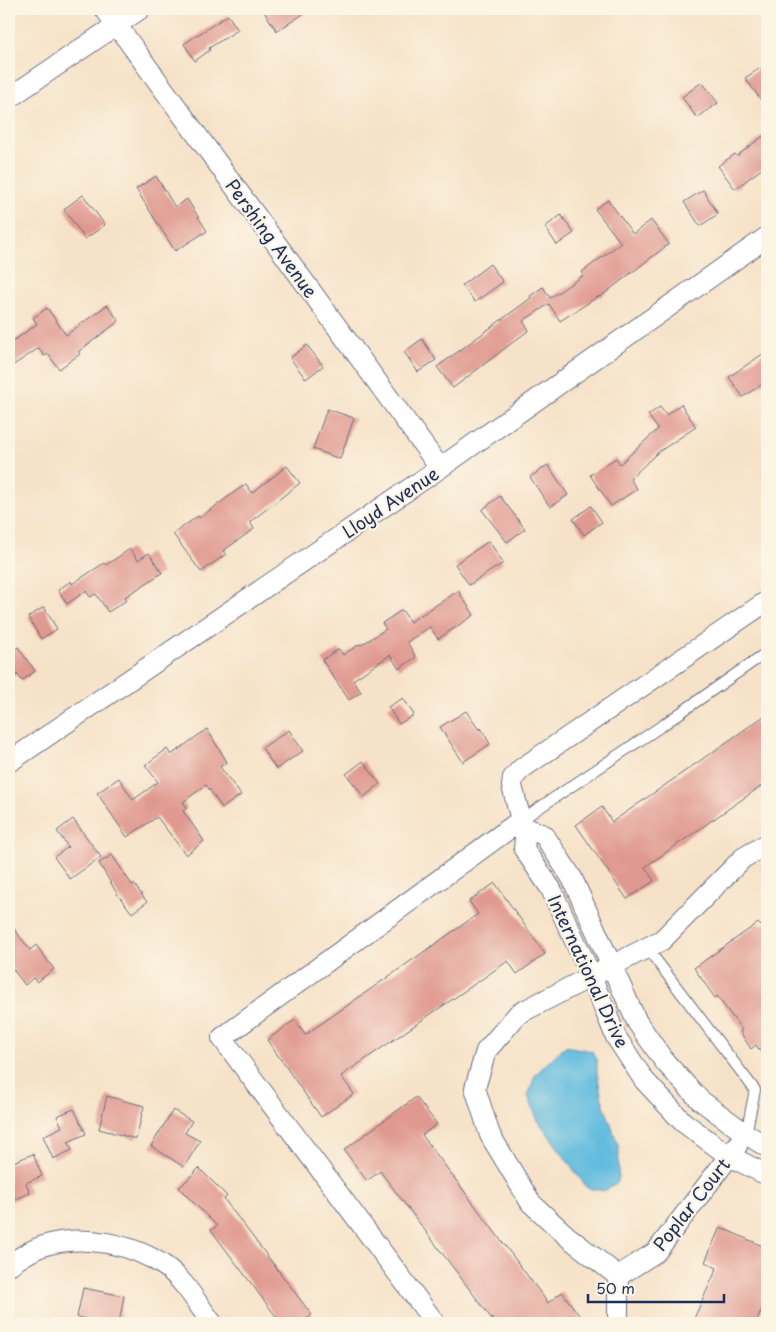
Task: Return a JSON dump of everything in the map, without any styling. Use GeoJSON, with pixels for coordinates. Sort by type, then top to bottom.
{"type":"FeatureCollection","features":[{"type":"Feature","properties":{"kind":"street"},"geometry":{"type":"LineString","coordinates":[[9,98],[111,17],[140,9]]}},
{"type":"Feature","properties":{"kind":"street","name":"Pershing Avenue"},"geometry":{"type":"LineString","coordinates":[[111,17],[440,468]]}},
{"type":"Feature","properties":{"kind":"street","name":"Lloyd Avenue"},"geometry":{"type":"LineString","coordinates":[[9,762],[440,468],[767,237]]}},
{"type":"Feature","properties":{"kind":"street","name":"International Drive"},"geometry":{"type":"LineString","coordinates":[[767,601],[520,769],[513,778],[512,786],[523,824],[524,848],[551,889],[591,976],[616,1037],[644,1080],[683,1122],[729,1156],[767,1175]]}},
{"type":"Feature","properties":{"kind":"street"},"geometry":{"type":"LineString","coordinates":[[435,1323],[222,1038],[523,824]]}},
{"type":"Feature","properties":{"kind":"street","name":"International Drive"},"geometry":{"type":"LineString","coordinates":[[523,824],[544,835],[572,878],[637,1022],[666,1062],[700,1100],[746,1134],[767,1146]]}},
{"type":"Feature","properties":{"kind":"street"},"geometry":{"type":"LineString","coordinates":[[618,1323],[618,1276],[568,1237],[531,1203],[490,1135],[475,1088],[486,1051],[518,1014],[611,964],[662,940],[743,858],[767,844]]}},
{"type":"Feature","properties":{"kind":"street","name":"Poplar Court"},"geometry":{"type":"LineString","coordinates":[[618,1276],[656,1252],[746,1134]]}},
{"type":"Feature","properties":{"kind":"street"},"geometry":{"type":"LineString","coordinates":[[9,1265],[30,1251],[60,1241],[107,1242],[144,1254],[166,1268],[186,1289],[212,1323]]}},
{"type":"Feature","properties":{"kind":"lane"},"geometry":{"type":"LineString","coordinates":[[523,824],[767,652]]}},
{"type":"Feature","properties":{"kind":"lane"},"geometry":{"type":"LineString","coordinates":[[647,948],[755,1090],[746,1134]]}},
{"type":"Feature","properties":{"kind":"water"},"geometry":{"type":"Polygon","coordinates":[[[565,1046],[592,1051],[597,1062],[602,1099],[619,1148],[618,1182],[604,1191],[587,1188],[537,1119],[528,1096],[535,1075],[565,1046]]]}},
{"type":"Feature","properties":{"kind":"building"},"geometry":{"type":"Polygon","coordinates":[[[262,9],[311,9],[277,31],[262,9]]]}},
{"type":"Feature","properties":{"kind":"building"},"geometry":{"type":"Polygon","coordinates":[[[228,15],[238,30],[209,48],[210,50],[195,61],[184,44],[228,15]]]}},
{"type":"Feature","properties":{"kind":"building"},"geometry":{"type":"Polygon","coordinates":[[[760,68],[767,78],[767,108],[745,78],[760,68]]]}},
{"type":"Feature","properties":{"kind":"building"},"geometry":{"type":"Polygon","coordinates":[[[702,82],[718,103],[697,118],[682,97],[702,82]]]}},
{"type":"Feature","properties":{"kind":"building"},"geometry":{"type":"Polygon","coordinates":[[[767,133],[767,165],[735,189],[718,166],[735,154],[737,156],[767,133]]]}},
{"type":"Feature","properties":{"kind":"building"},"geometry":{"type":"Polygon","coordinates":[[[156,176],[175,207],[187,199],[207,231],[175,251],[136,189],[156,176]]]}},
{"type":"Feature","properties":{"kind":"building"},"geometry":{"type":"Polygon","coordinates":[[[703,190],[718,214],[700,226],[684,202],[703,190]]]}},
{"type":"Feature","properties":{"kind":"building"},"geometry":{"type":"Polygon","coordinates":[[[83,195],[105,225],[85,239],[64,209],[83,195]]]}},
{"type":"Feature","properties":{"kind":"building"},"geometry":{"type":"Polygon","coordinates":[[[608,200],[633,234],[651,220],[669,244],[600,297],[560,321],[549,304],[523,321],[529,330],[453,388],[437,367],[531,298],[530,296],[543,287],[550,298],[584,275],[582,272],[621,243],[595,209],[608,200]]]}},
{"type":"Feature","properties":{"kind":"building"},"geometry":{"type":"Polygon","coordinates":[[[561,215],[574,233],[557,245],[545,227],[561,215]]]}},
{"type":"Feature","properties":{"kind":"building"},"geometry":{"type":"Polygon","coordinates":[[[490,264],[503,282],[475,302],[462,285],[490,264]]]}},
{"type":"Feature","properties":{"kind":"building"},"geometry":{"type":"Polygon","coordinates":[[[107,305],[119,321],[59,369],[48,354],[44,356],[39,348],[9,368],[9,344],[37,324],[33,318],[47,308],[66,335],[107,305]]]}},
{"type":"Feature","properties":{"kind":"building"},"geometry":{"type":"Polygon","coordinates":[[[422,339],[436,360],[418,372],[404,352],[422,339]]]}},
{"type":"Feature","properties":{"kind":"building"},"geometry":{"type":"Polygon","coordinates":[[[307,345],[323,366],[306,379],[290,358],[307,345]]]}},
{"type":"Feature","properties":{"kind":"building"},"geometry":{"type":"Polygon","coordinates":[[[767,351],[767,381],[743,397],[729,377],[767,351]]]}},
{"type":"Feature","properties":{"kind":"building"},"geometry":{"type":"Polygon","coordinates":[[[681,404],[696,427],[657,453],[630,479],[637,489],[611,506],[590,475],[616,458],[620,464],[658,429],[648,415],[660,407],[666,415],[681,404]]]}},
{"type":"Feature","properties":{"kind":"building"},"geometry":{"type":"Polygon","coordinates":[[[327,409],[354,418],[340,459],[313,449],[327,409]]]}},
{"type":"Feature","properties":{"kind":"building"},"geometry":{"type":"Polygon","coordinates":[[[548,465],[568,495],[550,507],[530,477],[548,465]]]}},
{"type":"Feature","properties":{"kind":"building"},"geometry":{"type":"Polygon","coordinates":[[[287,466],[300,483],[250,522],[254,529],[223,551],[226,554],[201,572],[173,534],[246,484],[252,493],[287,466]]]}},
{"type":"Feature","properties":{"kind":"building"},"geometry":{"type":"Polygon","coordinates":[[[500,496],[525,529],[507,542],[482,510],[500,496]]]}},
{"type":"Feature","properties":{"kind":"building"},"geometry":{"type":"Polygon","coordinates":[[[591,506],[602,522],[584,535],[573,519],[591,506]]]}},
{"type":"Feature","properties":{"kind":"building"},"geometry":{"type":"Polygon","coordinates":[[[489,541],[503,563],[469,585],[455,564],[489,541]]]}},
{"type":"Feature","properties":{"kind":"building"},"geometry":{"type":"Polygon","coordinates":[[[130,549],[138,560],[149,553],[162,573],[125,597],[127,600],[108,612],[96,594],[90,597],[86,591],[67,604],[58,590],[71,581],[72,584],[104,563],[106,565],[130,549]]]}},
{"type":"Feature","properties":{"kind":"building"},"geometry":{"type":"Polygon","coordinates":[[[458,591],[474,615],[438,639],[430,627],[407,642],[416,657],[399,669],[390,655],[353,680],[361,692],[349,700],[322,660],[339,649],[343,655],[361,645],[386,629],[382,623],[402,610],[410,622],[458,591]]]}},
{"type":"Feature","properties":{"kind":"building"},"geometry":{"type":"Polygon","coordinates":[[[44,607],[57,629],[41,639],[28,617],[44,607]]]}},
{"type":"Feature","properties":{"kind":"building"},"geometry":{"type":"Polygon","coordinates":[[[18,647],[35,671],[22,681],[17,674],[9,680],[9,654],[18,647]]]}},
{"type":"Feature","properties":{"kind":"building"},"geometry":{"type":"Polygon","coordinates":[[[403,698],[414,715],[399,724],[388,707],[403,698]]]}},
{"type":"Feature","properties":{"kind":"building"},"geometry":{"type":"Polygon","coordinates":[[[466,711],[479,730],[481,728],[490,744],[463,762],[440,727],[466,711]]]}},
{"type":"Feature","properties":{"kind":"building"},"geometry":{"type":"Polygon","coordinates":[[[767,714],[767,782],[645,867],[654,881],[627,899],[576,825],[602,807],[612,822],[767,714]]]}},
{"type":"Feature","properties":{"kind":"building"},"geometry":{"type":"Polygon","coordinates":[[[207,729],[227,762],[220,767],[241,795],[222,808],[206,785],[183,802],[187,808],[183,811],[204,841],[186,855],[157,817],[127,837],[97,793],[119,778],[133,800],[158,782],[145,765],[167,749],[171,755],[207,729]]]}},
{"type":"Feature","properties":{"kind":"building"},"geometry":{"type":"Polygon","coordinates":[[[289,730],[303,751],[276,769],[262,748],[289,730]]]}},
{"type":"Feature","properties":{"kind":"building"},"geometry":{"type":"Polygon","coordinates":[[[363,761],[380,784],[364,797],[346,774],[363,761]]]}},
{"type":"Feature","properties":{"kind":"building"},"geometry":{"type":"Polygon","coordinates":[[[73,819],[101,857],[70,879],[54,857],[68,847],[57,831],[73,819]]]}},
{"type":"Feature","properties":{"kind":"building"},"geometry":{"type":"Polygon","coordinates":[[[112,855],[132,885],[134,884],[147,902],[132,913],[118,895],[99,863],[112,855]]]}},
{"type":"Feature","properties":{"kind":"building"},"geometry":{"type":"Polygon","coordinates":[[[495,883],[545,954],[517,974],[508,961],[341,1076],[354,1094],[321,1117],[267,1040],[295,1020],[305,1035],[478,914],[469,901],[495,883]]]}},
{"type":"Feature","properties":{"kind":"building"},"geometry":{"type":"Polygon","coordinates":[[[9,922],[30,950],[36,945],[54,969],[37,982],[33,978],[25,985],[9,964],[9,922]]]}},
{"type":"Feature","properties":{"kind":"building"},"geometry":{"type":"Polygon","coordinates":[[[767,922],[767,1061],[756,1045],[751,1049],[740,1032],[742,1030],[717,996],[715,998],[694,968],[758,923],[761,926],[767,922]]]}},
{"type":"Feature","properties":{"kind":"building"},"geometry":{"type":"Polygon","coordinates":[[[107,1096],[144,1106],[136,1139],[99,1129],[107,1096]]]}},
{"type":"Feature","properties":{"kind":"building"},"geometry":{"type":"Polygon","coordinates":[[[416,1097],[437,1124],[422,1135],[548,1303],[562,1292],[585,1323],[495,1323],[380,1171],[367,1181],[344,1150],[416,1097]]]}},
{"type":"Feature","properties":{"kind":"building"},"geometry":{"type":"Polygon","coordinates":[[[74,1109],[86,1134],[68,1142],[72,1150],[53,1159],[43,1136],[62,1127],[57,1116],[74,1109]]]}},
{"type":"Feature","properties":{"kind":"building"},"geometry":{"type":"Polygon","coordinates":[[[173,1110],[192,1121],[185,1133],[200,1141],[184,1167],[151,1146],[173,1110]]]}},
{"type":"Feature","properties":{"kind":"building"},"geometry":{"type":"Polygon","coordinates":[[[33,1154],[42,1176],[26,1183],[30,1193],[9,1202],[9,1164],[33,1154]]]}},
{"type":"Feature","properties":{"kind":"building"},"geometry":{"type":"Polygon","coordinates":[[[199,1168],[227,1196],[224,1199],[312,1315],[301,1323],[281,1323],[211,1230],[217,1226],[179,1188],[199,1168]]]}},
{"type":"Feature","properties":{"kind":"building"},"geometry":{"type":"Polygon","coordinates":[[[720,1227],[767,1248],[767,1297],[756,1323],[692,1323],[717,1268],[705,1262],[720,1227]]]}},
{"type":"Feature","properties":{"kind":"building"},"geometry":{"type":"Polygon","coordinates":[[[83,1288],[124,1296],[119,1323],[106,1323],[77,1317],[83,1288]]]}}]}
